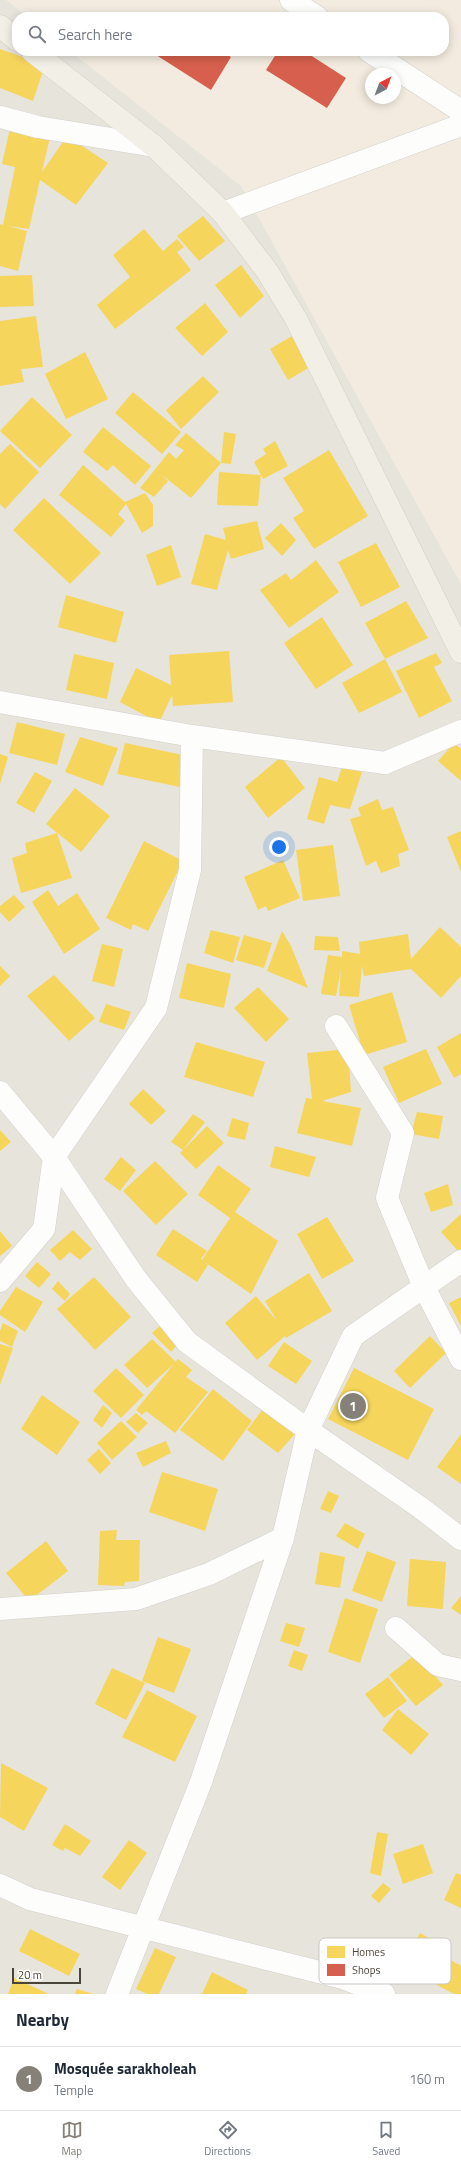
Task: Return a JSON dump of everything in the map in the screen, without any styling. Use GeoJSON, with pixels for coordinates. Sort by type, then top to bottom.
{"type":"FeatureCollection","features":[{"type":"Feature","properties":{"kind":"main road"},"geometry":{"type":"LineString","coordinates":[[0,26],[12,36]]}},
{"type":"Feature","properties":{"kind":"main road"},"geometry":{"type":"LineString","coordinates":[[38,56],[154,146],[223,213],[267,271],[296,319],[461,652]]}},
{"type":"Feature","properties":{"kind":"street"},"geometry":{"type":"LineString","coordinates":[[291,0],[309,12]]}},
{"type":"Feature","properties":{"kind":"street"},"geometry":{"type":"LineString","coordinates":[[377,56],[461,111]]}},
{"type":"Feature","properties":{"kind":"street"},"geometry":{"type":"LineString","coordinates":[[0,117],[38,127],[154,146]]}},
{"type":"Feature","properties":{"kind":"street"},"geometry":{"type":"LineString","coordinates":[[223,213],[461,125]]}},
{"type":"Feature","properties":{"kind":"street"},"geometry":{"type":"LineString","coordinates":[[0,702],[192,736],[385,763],[461,731]]}},
{"type":"Feature","properties":{"kind":"street"},"geometry":{"type":"LineString","coordinates":[[0,1281],[44,1229],[54,1157],[156,1008],[190,870],[192,736]]}},
{"type":"Feature","properties":{"kind":"street"},"geometry":{"type":"LineString","coordinates":[[336,1026],[404,1133],[387,1198],[424,1287],[461,1359]]}},
{"type":"Feature","properties":{"kind":"street"},"geometry":{"type":"LineString","coordinates":[[0,1092],[54,1157],[136,1279],[187,1342],[308,1430],[421,1508],[461,1539]]}},
{"type":"Feature","properties":{"kind":"street"},"geometry":{"type":"LineString","coordinates":[[117,1994],[201,1782],[284,1538],[308,1430],[353,1336],[461,1261]]}},
{"type":"Feature","properties":{"kind":"street"},"geometry":{"type":"LineString","coordinates":[[0,1609],[136,1599],[209,1574],[284,1538]]}},
{"type":"Feature","properties":{"kind":"street"},"geometry":{"type":"LineString","coordinates":[[396,1628],[438,1665],[461,1670]]}},
{"type":"Feature","properties":{"kind":"street"},"geometry":{"type":"LineString","coordinates":[[0,1885],[30,1899],[319,1972]]}},
{"type":"Feature","properties":{"kind":"street"},"geometry":{"type":"LineString","coordinates":[[358,1984],[384,1994]]}},
{"type":"Feature","properties":{"kind":"shaded area"},"geometry":{"type":"Polygon","coordinates":[[[0,0],[461,0],[461,1994],[0,1994],[0,0]]]}},
{"type":"Feature","properties":{"kind":"shaded area"},"geometry":{"type":"Polygon","coordinates":[[[6,0],[461,0],[461,584],[241,186],[76,56],[449,56],[449,12],[22,12],[6,0]]]}},
{"type":"Feature","properties":{"kind":"building: Homes"},"geometry":{"type":"Polygon","coordinates":[[[0,49],[12,53],[12,56],[20,56],[45,65],[33,101],[0,88],[0,49]]]}},
{"type":"Feature","properties":{"kind":"building: Homes"},"geometry":{"type":"Polygon","coordinates":[[[10,128],[50,137],[42,172],[67,136],[108,163],[76,205],[40,180],[29,229],[8,226],[27,231],[18,271],[0,266],[0,224],[3,225],[15,167],[2,164],[10,128]]]}},
{"type":"Feature","properties":{"kind":"building: Homes"},"geometry":{"type":"Polygon","coordinates":[[[203,216],[225,241],[199,261],[177,236],[203,216]]]}},
{"type":"Feature","properties":{"kind":"building: Homes"},"geometry":{"type":"Polygon","coordinates":[[[144,229],[163,251],[177,239],[184,247],[177,252],[191,270],[115,329],[97,305],[130,277],[113,255],[144,229]]]}},
{"type":"Feature","properties":{"kind":"building: Homes"},"geometry":{"type":"Polygon","coordinates":[[[241,265],[264,296],[240,318],[215,285],[241,265]]]}},
{"type":"Feature","properties":{"kind":"building: Homes"},"geometry":{"type":"Polygon","coordinates":[[[32,275],[34,306],[0,307],[0,276],[32,275]]]}},
{"type":"Feature","properties":{"kind":"building: Homes"},"geometry":{"type":"Polygon","coordinates":[[[205,303],[228,332],[202,356],[175,328],[205,303]]]}},
{"type":"Feature","properties":{"kind":"building: Homes"},"geometry":{"type":"Polygon","coordinates":[[[36,316],[43,367],[21,369],[24,382],[0,386],[0,321],[36,316]]]}},
{"type":"Feature","properties":{"kind":"building: Homes"},"geometry":{"type":"Polygon","coordinates":[[[297,333],[315,364],[288,380],[270,349],[297,333]]]}},
{"type":"Feature","properties":{"kind":"building: Homes"},"geometry":{"type":"Polygon","coordinates":[[[85,352],[108,399],[66,419],[45,374],[85,352]]]}},
{"type":"Feature","properties":{"kind":"building: Homes"},"geometry":{"type":"Polygon","coordinates":[[[203,376],[219,392],[181,429],[166,410],[203,376]]]}},
{"type":"Feature","properties":{"kind":"building: Homes"},"geometry":{"type":"Polygon","coordinates":[[[133,392],[181,432],[162,454],[115,413],[133,392]]]}},
{"type":"Feature","properties":{"kind":"building: Homes"},"geometry":{"type":"Polygon","coordinates":[[[32,397],[72,435],[40,468],[0,431],[32,397]]]}},
{"type":"Feature","properties":{"kind":"building: Homes"},"geometry":{"type":"Polygon","coordinates":[[[103,427],[151,466],[135,485],[113,465],[107,471],[83,452],[103,427]]]}},
{"type":"Feature","properties":{"kind":"building: Homes"},"geometry":{"type":"Polygon","coordinates":[[[224,432],[236,434],[231,464],[221,463],[224,432]]]}},
{"type":"Feature","properties":{"kind":"building: Homes"},"geometry":{"type":"Polygon","coordinates":[[[186,433],[221,463],[191,498],[162,475],[168,481],[154,497],[140,488],[169,452],[176,459],[184,450],[175,445],[186,433]]]}},
{"type":"Feature","properties":{"kind":"building: Homes"},"geometry":{"type":"Polygon","coordinates":[[[275,441],[288,466],[263,479],[254,462],[266,454],[263,449],[275,441]]]}},
{"type":"Feature","properties":{"kind":"building: Homes"},"geometry":{"type":"Polygon","coordinates":[[[10,444],[39,472],[5,509],[0,504],[0,454],[10,444]]]}},
{"type":"Feature","properties":{"kind":"building: Homes"},"geometry":{"type":"Polygon","coordinates":[[[329,450],[368,516],[314,549],[293,518],[304,511],[283,478],[329,450]]]}},
{"type":"Feature","properties":{"kind":"building: Homes"},"geometry":{"type":"Polygon","coordinates":[[[83,465],[125,502],[145,493],[153,505],[153,526],[142,533],[126,504],[118,514],[125,521],[111,537],[59,495],[83,465]]]}},
{"type":"Feature","properties":{"kind":"building: Homes"},"geometry":{"type":"Polygon","coordinates":[[[219,472],[261,475],[258,506],[217,505],[219,472]]]}},
{"type":"Feature","properties":{"kind":"building: Homes"},"geometry":{"type":"Polygon","coordinates":[[[44,498],[101,553],[70,584],[13,530],[44,498]]]}},
{"type":"Feature","properties":{"kind":"building: Homes"},"geometry":{"type":"Polygon","coordinates":[[[257,521],[264,549],[231,559],[228,550],[217,590],[191,584],[205,534],[226,540],[223,528],[257,521]]]}},
{"type":"Feature","properties":{"kind":"building: Homes"},"geometry":{"type":"Polygon","coordinates":[[[281,523],[296,540],[282,556],[265,538],[281,523]]]}},
{"type":"Feature","properties":{"kind":"building: Homes"},"geometry":{"type":"Polygon","coordinates":[[[376,543],[400,587],[361,607],[338,562],[376,543]]]}},
{"type":"Feature","properties":{"kind":"building: Homes"},"geometry":{"type":"Polygon","coordinates":[[[171,545],[181,577],[157,586],[146,555],[171,545]]]}},
{"type":"Feature","properties":{"kind":"building: Homes"},"geometry":{"type":"Polygon","coordinates":[[[316,560],[339,592],[289,628],[260,590],[286,573],[291,580],[316,560]]]}},
{"type":"Feature","properties":{"kind":"building: Homes"},"geometry":{"type":"Polygon","coordinates":[[[66,595],[124,612],[116,643],[58,627],[66,595]]]}},
{"type":"Feature","properties":{"kind":"building: Homes"},"geometry":{"type":"Polygon","coordinates":[[[406,601],[428,638],[385,659],[365,623],[406,601]]]}},
{"type":"Feature","properties":{"kind":"building: Homes"},"geometry":{"type":"Polygon","coordinates":[[[322,617],[353,665],[316,689],[284,643],[322,617]]]}},
{"type":"Feature","properties":{"kind":"building: Homes"},"geometry":{"type":"Polygon","coordinates":[[[229,651],[233,702],[173,706],[172,695],[159,723],[120,702],[136,668],[171,685],[169,655],[229,651]]]}},
{"type":"Feature","properties":{"kind":"building: Homes"},"geometry":{"type":"Polygon","coordinates":[[[436,653],[442,663],[434,667],[452,701],[419,718],[396,671],[436,653]]]}},
{"type":"Feature","properties":{"kind":"building: Homes"},"geometry":{"type":"Polygon","coordinates":[[[74,654],[114,663],[107,699],[66,690],[74,654]]]}},
{"type":"Feature","properties":{"kind":"building: Homes"},"geometry":{"type":"Polygon","coordinates":[[[385,659],[402,692],[359,713],[342,683],[385,659]]]}},
{"type":"Feature","properties":{"kind":"building: Homes"},"geometry":{"type":"Polygon","coordinates":[[[17,722],[65,734],[57,765],[9,753],[17,722]]]}},
{"type":"Feature","properties":{"kind":"building: Homes"},"geometry":{"type":"Polygon","coordinates":[[[80,737],[118,748],[103,786],[65,772],[80,737]]]}},
{"type":"Feature","properties":{"kind":"building: Homes"},"geometry":{"type":"Polygon","coordinates":[[[125,743],[188,756],[180,787],[117,774],[125,743]]]}},
{"type":"Feature","properties":{"kind":"building: Homes"},"geometry":{"type":"Polygon","coordinates":[[[454,743],[461,749],[461,781],[438,761],[454,743]]]}},
{"type":"Feature","properties":{"kind":"building: Homes"},"geometry":{"type":"Polygon","coordinates":[[[0,754],[8,757],[0,784],[0,754]]]}},
{"type":"Feature","properties":{"kind":"building: Homes"},"geometry":{"type":"Polygon","coordinates":[[[281,757],[305,788],[268,818],[245,787],[281,757]]]}},
{"type":"Feature","properties":{"kind":"building: Homes"},"geometry":{"type":"Polygon","coordinates":[[[342,767],[362,772],[350,809],[330,805],[324,824],[307,819],[319,777],[337,782],[342,767]]]}},
{"type":"Feature","properties":{"kind":"building: Homes"},"geometry":{"type":"Polygon","coordinates":[[[35,772],[52,781],[34,813],[16,803],[35,772]]]}},
{"type":"Feature","properties":{"kind":"building: Homes"},"geometry":{"type":"Polygon","coordinates":[[[75,788],[110,816],[81,852],[46,824],[75,788]]]}},
{"type":"Feature","properties":{"kind":"building: Homes"},"geometry":{"type":"Polygon","coordinates":[[[378,799],[382,810],[393,807],[409,850],[398,854],[400,866],[381,873],[376,861],[366,866],[350,819],[361,816],[358,808],[378,799]]]}},
{"type":"Feature","properties":{"kind":"building: Homes"},"geometry":{"type":"Polygon","coordinates":[[[461,831],[461,872],[447,837],[461,831]]]}},
{"type":"Feature","properties":{"kind":"building: Homes"},"geometry":{"type":"Polygon","coordinates":[[[57,833],[72,878],[21,893],[12,858],[27,853],[25,843],[57,833]]]}},
{"type":"Feature","properties":{"kind":"building: Homes"},"geometry":{"type":"Polygon","coordinates":[[[144,841],[183,861],[148,931],[133,924],[131,930],[106,918],[144,841]]]}},
{"type":"Feature","properties":{"kind":"building: Homes"},"geometry":{"type":"Polygon","coordinates":[[[333,845],[340,896],[303,901],[296,850],[333,845]]]}},
{"type":"Feature","properties":{"kind":"building: Homes"},"geometry":{"type":"Polygon","coordinates":[[[283,860],[300,898],[268,911],[266,906],[258,910],[244,877],[283,860]]]}},
{"type":"Feature","properties":{"kind":"building: Homes"},"geometry":{"type":"Polygon","coordinates":[[[48,890],[58,906],[77,893],[100,929],[64,954],[32,902],[48,890]]]}},
{"type":"Feature","properties":{"kind":"building: Homes"},"geometry":{"type":"Polygon","coordinates":[[[14,895],[25,907],[9,922],[0,912],[0,906],[14,895]]]}},
{"type":"Feature","properties":{"kind":"building: Homes"},"geometry":{"type":"Polygon","coordinates":[[[440,927],[461,947],[461,976],[441,998],[411,969],[364,976],[362,966],[359,997],[339,996],[341,968],[336,996],[321,994],[328,955],[342,957],[342,951],[360,954],[359,942],[408,934],[411,959],[440,927]]]}},
{"type":"Feature","properties":{"kind":"building: Homes"},"geometry":{"type":"Polygon","coordinates":[[[211,930],[240,937],[233,963],[204,953],[211,930]]]}},
{"type":"Feature","properties":{"kind":"building: Homes"},"geometry":{"type":"Polygon","coordinates":[[[282,931],[291,946],[308,988],[267,971],[282,931]]]}},
{"type":"Feature","properties":{"kind":"building: Homes"},"geometry":{"type":"Polygon","coordinates":[[[244,935],[272,943],[264,968],[236,960],[244,935]]]}},
{"type":"Feature","properties":{"kind":"building: Homes"},"geometry":{"type":"Polygon","coordinates":[[[315,936],[338,937],[340,951],[314,950],[315,936]]]}},
{"type":"Feature","properties":{"kind":"building: Homes"},"geometry":{"type":"Polygon","coordinates":[[[102,944],[123,949],[114,987],[92,981],[102,944]]]}},
{"type":"Feature","properties":{"kind":"building: Homes"},"geometry":{"type":"Polygon","coordinates":[[[187,963],[231,974],[224,1008],[179,998],[187,963]]]}},
{"type":"Feature","properties":{"kind":"building: Homes"},"geometry":{"type":"Polygon","coordinates":[[[0,966],[10,976],[0,986],[0,966]]]}},
{"type":"Feature","properties":{"kind":"building: Homes"},"geometry":{"type":"Polygon","coordinates":[[[54,975],[95,1018],[69,1041],[27,996],[54,975]]]}},
{"type":"Feature","properties":{"kind":"building: Homes"},"geometry":{"type":"Polygon","coordinates":[[[258,987],[289,1019],[266,1042],[234,1008],[258,987]]]}},
{"type":"Feature","properties":{"kind":"building: Homes"},"geometry":{"type":"Polygon","coordinates":[[[392,992],[407,1042],[364,1055],[349,1005],[392,992]]]}},
{"type":"Feature","properties":{"kind":"building: Homes"},"geometry":{"type":"Polygon","coordinates":[[[106,1004],[131,1012],[124,1030],[99,1022],[106,1004]]]}},
{"type":"Feature","properties":{"kind":"building: Homes"},"geometry":{"type":"Polygon","coordinates":[[[461,1033],[461,1074],[454,1078],[437,1047],[461,1033]]]}},
{"type":"Feature","properties":{"kind":"building: Homes"},"geometry":{"type":"Polygon","coordinates":[[[196,1042],[265,1062],[253,1097],[184,1077],[196,1042]]]}},
{"type":"Feature","properties":{"kind":"building: Homes"},"geometry":{"type":"Polygon","coordinates":[[[348,1049],[351,1092],[322,1101],[361,1108],[352,1146],[297,1133],[306,1098],[312,1099],[307,1053],[348,1049]]]}},
{"type":"Feature","properties":{"kind":"building: Homes"},"geometry":{"type":"Polygon","coordinates":[[[426,1049],[442,1084],[399,1103],[383,1067],[426,1049]]]}},
{"type":"Feature","properties":{"kind":"building: Homes"},"geometry":{"type":"Polygon","coordinates":[[[143,1089],[166,1111],[151,1125],[129,1104],[143,1089]]]}},
{"type":"Feature","properties":{"kind":"building: Homes"},"geometry":{"type":"Polygon","coordinates":[[[417,1112],[443,1116],[439,1139],[411,1134],[417,1112]]]}},
{"type":"Feature","properties":{"kind":"building: Homes"},"geometry":{"type":"Polygon","coordinates":[[[193,1114],[205,1122],[183,1150],[171,1142],[193,1114]]]}},
{"type":"Feature","properties":{"kind":"building: Homes"},"geometry":{"type":"Polygon","coordinates":[[[232,1118],[249,1123],[245,1140],[227,1136],[232,1118]]]}},
{"type":"Feature","properties":{"kind":"building: Homes"},"geometry":{"type":"Polygon","coordinates":[[[207,1126],[224,1143],[196,1169],[180,1153],[207,1126]]]}},
{"type":"Feature","properties":{"kind":"building: Homes"},"geometry":{"type":"Polygon","coordinates":[[[0,1130],[11,1142],[0,1151],[0,1130]]]}},
{"type":"Feature","properties":{"kind":"building: Homes"},"geometry":{"type":"Polygon","coordinates":[[[275,1146],[316,1157],[309,1177],[270,1167],[275,1146]]]}},
{"type":"Feature","properties":{"kind":"building: Homes"},"geometry":{"type":"Polygon","coordinates":[[[121,1157],[136,1170],[120,1191],[104,1179],[121,1157]]]}},
{"type":"Feature","properties":{"kind":"building: Homes"},"geometry":{"type":"Polygon","coordinates":[[[155,1161],[188,1194],[156,1225],[123,1191],[155,1161]]]}},
{"type":"Feature","properties":{"kind":"building: Homes"},"geometry":{"type":"Polygon","coordinates":[[[218,1165],[251,1189],[235,1212],[278,1241],[251,1294],[203,1261],[208,1265],[197,1282],[156,1255],[173,1229],[207,1251],[201,1259],[202,1260],[230,1218],[198,1195],[218,1165]]]}},
{"type":"Feature","properties":{"kind":"building: Homes"},"geometry":{"type":"Polygon","coordinates":[[[448,1184],[453,1205],[431,1212],[424,1193],[448,1184]]]}},
{"type":"Feature","properties":{"kind":"building: Homes"},"geometry":{"type":"Polygon","coordinates":[[[461,1214],[461,1249],[458,1251],[441,1232],[461,1214]]]}},
{"type":"Feature","properties":{"kind":"building: Homes"},"geometry":{"type":"Polygon","coordinates":[[[327,1217],[354,1261],[322,1279],[297,1234],[327,1217]]]}},
{"type":"Feature","properties":{"kind":"building: Homes"},"geometry":{"type":"Polygon","coordinates":[[[73,1230],[92,1249],[80,1260],[70,1252],[60,1261],[50,1250],[73,1230]]]}},
{"type":"Feature","properties":{"kind":"building: Homes"},"geometry":{"type":"Polygon","coordinates":[[[0,1231],[12,1246],[0,1256],[0,1231]]]}},
{"type":"Feature","properties":{"kind":"building: Homes"},"geometry":{"type":"Polygon","coordinates":[[[37,1262],[51,1274],[39,1288],[25,1276],[37,1262]]]}},
{"type":"Feature","properties":{"kind":"building: Homes"},"geometry":{"type":"Polygon","coordinates":[[[309,1273],[332,1311],[286,1338],[285,1336],[257,1360],[225,1323],[256,1296],[277,1321],[265,1301],[309,1273]]]}},
{"type":"Feature","properties":{"kind":"building: Homes"},"geometry":{"type":"Polygon","coordinates":[[[94,1277],[131,1317],[95,1350],[57,1309],[94,1277]]]}},
{"type":"Feature","properties":{"kind":"building: Homes"},"geometry":{"type":"Polygon","coordinates":[[[58,1281],[70,1294],[65,1301],[52,1289],[58,1281]]]}},
{"type":"Feature","properties":{"kind":"building: Homes"},"geometry":{"type":"Polygon","coordinates":[[[16,1287],[43,1302],[25,1332],[0,1315],[0,1311],[16,1287]]]}},
{"type":"Feature","properties":{"kind":"building: Homes"},"geometry":{"type":"Polygon","coordinates":[[[461,1297],[461,1326],[449,1303],[461,1297]]]}},
{"type":"Feature","properties":{"kind":"building: Homes"},"geometry":{"type":"Polygon","coordinates":[[[164,1322],[181,1340],[171,1352],[152,1333],[164,1322]]]}},
{"type":"Feature","properties":{"kind":"building: Homes"},"geometry":{"type":"Polygon","coordinates":[[[3,1323],[18,1331],[12,1347],[0,1341],[0,1331],[3,1323]]]}},
{"type":"Feature","properties":{"kind":"building: Homes"},"geometry":{"type":"Polygon","coordinates":[[[430,1336],[446,1353],[410,1388],[394,1371],[430,1336]]]}},
{"type":"Feature","properties":{"kind":"building: Homes"},"geometry":{"type":"Polygon","coordinates":[[[152,1339],[176,1362],[147,1388],[124,1365],[152,1339]]]}},
{"type":"Feature","properties":{"kind":"building: Homes"},"geometry":{"type":"Polygon","coordinates":[[[284,1342],[312,1361],[296,1384],[268,1366],[284,1342]]]}},
{"type":"Feature","properties":{"kind":"building: Homes"},"geometry":{"type":"Polygon","coordinates":[[[0,1344],[13,1348],[0,1385],[0,1344]]]}},
{"type":"Feature","properties":{"kind":"building: Homes"},"geometry":{"type":"Polygon","coordinates":[[[178,1359],[192,1370],[186,1377],[208,1392],[175,1433],[146,1411],[142,1415],[136,1410],[178,1359]]]}},
{"type":"Feature","properties":{"kind":"building: Homes"},"geometry":{"type":"Polygon","coordinates":[[[116,1368],[144,1395],[121,1418],[93,1391],[116,1368]]]}},
{"type":"Feature","properties":{"kind":"building: Homes"},"geometry":{"type":"Polygon","coordinates":[[[354,1368],[434,1409],[408,1460],[328,1419],[354,1368]]]}},
{"type":"Feature","properties":{"kind":"building: Homes"},"geometry":{"type":"Polygon","coordinates":[[[213,1389],[252,1421],[223,1461],[180,1430],[213,1389]]]}},
{"type":"Feature","properties":{"kind":"building: Homes"},"geometry":{"type":"Polygon","coordinates":[[[42,1395],[80,1422],[57,1455],[21,1429],[42,1395]]]}},
{"type":"Feature","properties":{"kind":"building: Homes"},"geometry":{"type":"Polygon","coordinates":[[[103,1405],[112,1413],[102,1428],[93,1420],[103,1405]]]}},
{"type":"Feature","properties":{"kind":"building: Homes"},"geometry":{"type":"Polygon","coordinates":[[[263,1409],[295,1434],[278,1453],[247,1430],[263,1409]]]}},
{"type":"Feature","properties":{"kind":"building: Homes"},"geometry":{"type":"Polygon","coordinates":[[[136,1413],[148,1423],[138,1433],[126,1422],[136,1413]]]}},
{"type":"Feature","properties":{"kind":"building: Homes"},"geometry":{"type":"Polygon","coordinates":[[[121,1421],[137,1437],[112,1460],[97,1443],[121,1421]]]}},
{"type":"Feature","properties":{"kind":"building: Homes"},"geometry":{"type":"Polygon","coordinates":[[[461,1434],[461,1484],[437,1467],[461,1434]]]}},
{"type":"Feature","properties":{"kind":"building: Homes"},"geometry":{"type":"Polygon","coordinates":[[[166,1441],[171,1453],[143,1467],[136,1453],[166,1441]]]}},
{"type":"Feature","properties":{"kind":"building: Homes"},"geometry":{"type":"Polygon","coordinates":[[[99,1449],[111,1463],[100,1474],[87,1460],[99,1449]]]}},
{"type":"Feature","properties":{"kind":"building: Homes"},"geometry":{"type":"Polygon","coordinates":[[[162,1472],[218,1489],[205,1531],[149,1512],[162,1472]]]}},
{"type":"Feature","properties":{"kind":"building: Homes"},"geometry":{"type":"Polygon","coordinates":[[[328,1491],[339,1496],[331,1513],[320,1509],[328,1491]]]}},
{"type":"Feature","properties":{"kind":"building: Homes"},"geometry":{"type":"Polygon","coordinates":[[[345,1523],[365,1534],[358,1549],[336,1536],[345,1523]]]}},
{"type":"Feature","properties":{"kind":"building: Homes"},"geometry":{"type":"Polygon","coordinates":[[[117,1530],[116,1540],[140,1540],[139,1581],[125,1582],[124,1586],[98,1585],[100,1531],[117,1530]]]}},
{"type":"Feature","properties":{"kind":"building: Homes"},"geometry":{"type":"Polygon","coordinates":[[[46,1541],[68,1571],[29,1601],[6,1573],[46,1541]]]}},
{"type":"Feature","properties":{"kind":"building: Homes"},"geometry":{"type":"Polygon","coordinates":[[[367,1551],[396,1562],[382,1602],[352,1591],[367,1551]]]}},
{"type":"Feature","properties":{"kind":"building: Homes"},"geometry":{"type":"Polygon","coordinates":[[[320,1552],[345,1557],[340,1588],[315,1584],[320,1552]]]}},
{"type":"Feature","properties":{"kind":"building: Homes"},"geometry":{"type":"Polygon","coordinates":[[[410,1559],[446,1562],[443,1609],[407,1606],[410,1559]]]}},
{"type":"Feature","properties":{"kind":"building: Homes"},"geometry":{"type":"Polygon","coordinates":[[[461,1596],[461,1615],[451,1608],[461,1596]]]}},
{"type":"Feature","properties":{"kind":"building: Homes"},"geometry":{"type":"Polygon","coordinates":[[[345,1598],[378,1609],[360,1663],[328,1652],[345,1598]]]}},
{"type":"Feature","properties":{"kind":"building: Homes"},"geometry":{"type":"Polygon","coordinates":[[[286,1623],[305,1628],[299,1647],[280,1641],[286,1623]]]}},
{"type":"Feature","properties":{"kind":"building: Homes"},"geometry":{"type":"Polygon","coordinates":[[[158,1637],[191,1649],[174,1693],[142,1681],[158,1637]]]}},
{"type":"Feature","properties":{"kind":"building: Homes"},"geometry":{"type":"Polygon","coordinates":[[[294,1650],[308,1655],[302,1671],[288,1666],[294,1650]]]}},
{"type":"Feature","properties":{"kind":"building: Homes"},"geometry":{"type":"Polygon","coordinates":[[[416,1654],[443,1685],[416,1706],[389,1675],[416,1654]]]}},
{"type":"Feature","properties":{"kind":"building: Homes"},"geometry":{"type":"Polygon","coordinates":[[[112,1668],[145,1683],[126,1720],[95,1704],[112,1668]]]}},
{"type":"Feature","properties":{"kind":"building: Homes"},"geometry":{"type":"Polygon","coordinates":[[[388,1677],[407,1701],[384,1718],[365,1694],[388,1677]]]}},
{"type":"Feature","properties":{"kind":"building: Homes"},"geometry":{"type":"Polygon","coordinates":[[[147,1690],[197,1716],[175,1762],[122,1737],[147,1690]]]}},
{"type":"Feature","properties":{"kind":"building: Homes"},"geometry":{"type":"Polygon","coordinates":[[[398,1709],[429,1734],[411,1755],[382,1730],[398,1709]]]}},
{"type":"Feature","properties":{"kind":"building: Homes"},"geometry":{"type":"Polygon","coordinates":[[[1,1763],[48,1788],[24,1831],[0,1817],[1,1763]]]}},
{"type":"Feature","properties":{"kind":"building: Homes"},"geometry":{"type":"Polygon","coordinates":[[[65,1824],[91,1841],[80,1856],[65,1848],[63,1851],[52,1845],[65,1824]]]}},
{"type":"Feature","properties":{"kind":"building: Homes"},"geometry":{"type":"Polygon","coordinates":[[[377,1832],[388,1834],[381,1876],[370,1873],[377,1832]]]}},
{"type":"Feature","properties":{"kind":"building: Homes"},"geometry":{"type":"Polygon","coordinates":[[[129,1840],[147,1853],[120,1890],[102,1877],[129,1840]]]}},
{"type":"Feature","properties":{"kind":"building: Homes"},"geometry":{"type":"Polygon","coordinates":[[[423,1844],[433,1873],[403,1884],[393,1854],[423,1844]]]}},
{"type":"Feature","properties":{"kind":"building: Homes"},"geometry":{"type":"Polygon","coordinates":[[[456,1873],[461,1875],[461,1908],[444,1900],[456,1873]]]}},
{"type":"Feature","properties":{"kind":"building: Homes"},"geometry":{"type":"Polygon","coordinates":[[[383,1883],[391,1889],[379,1903],[371,1896],[383,1883]]]}},
{"type":"Feature","properties":{"kind":"building: Homes"},"geometry":{"type":"Polygon","coordinates":[[[30,1929],[80,1954],[69,1976],[19,1951],[30,1929]]]}},
{"type":"Feature","properties":{"kind":"building: Homes"},"geometry":{"type":"Polygon","coordinates":[[[420,1933],[429,1938],[417,1938],[420,1933]]]}},
{"type":"Feature","properties":{"kind":"building: Homes"},"geometry":{"type":"Polygon","coordinates":[[[155,1948],[176,1957],[159,1994],[147,1994],[136,1989],[155,1948]]]}},
{"type":"Feature","properties":{"kind":"building: Homes"},"geometry":{"type":"Polygon","coordinates":[[[451,1960],[461,1966],[461,1994],[454,1994],[435,1984],[451,1984],[451,1960]]]}},
{"type":"Feature","properties":{"kind":"building: Homes"},"geometry":{"type":"Polygon","coordinates":[[[212,1972],[248,1990],[246,1994],[202,1994],[212,1972]]]}},
{"type":"Feature","properties":{"kind":"building: Homes"},"geometry":{"type":"Polygon","coordinates":[[[14,1978],[49,1994],[8,1994],[14,1978]]]}},
{"type":"Feature","properties":{"kind":"building: Homes"},"geometry":{"type":"Polygon","coordinates":[[[77,1989],[93,1994],[75,1994],[77,1989]]]}},
{"type":"Feature","properties":{"kind":"building: Shops"},"geometry":{"type":"Polygon","coordinates":[[[158,56],[231,57],[211,90],[158,56]]]}},
{"type":"Feature","properties":{"kind":"building: Shops"},"geometry":{"type":"Polygon","coordinates":[[[275,56],[312,56],[346,78],[327,108],[266,70],[275,56]]]}},
{"type":"Feature","properties":{"kind":"place","name":"Mosquée sarakholeah"},"geometry":{"type":"Point","coordinates":[353,1406]}}]}
